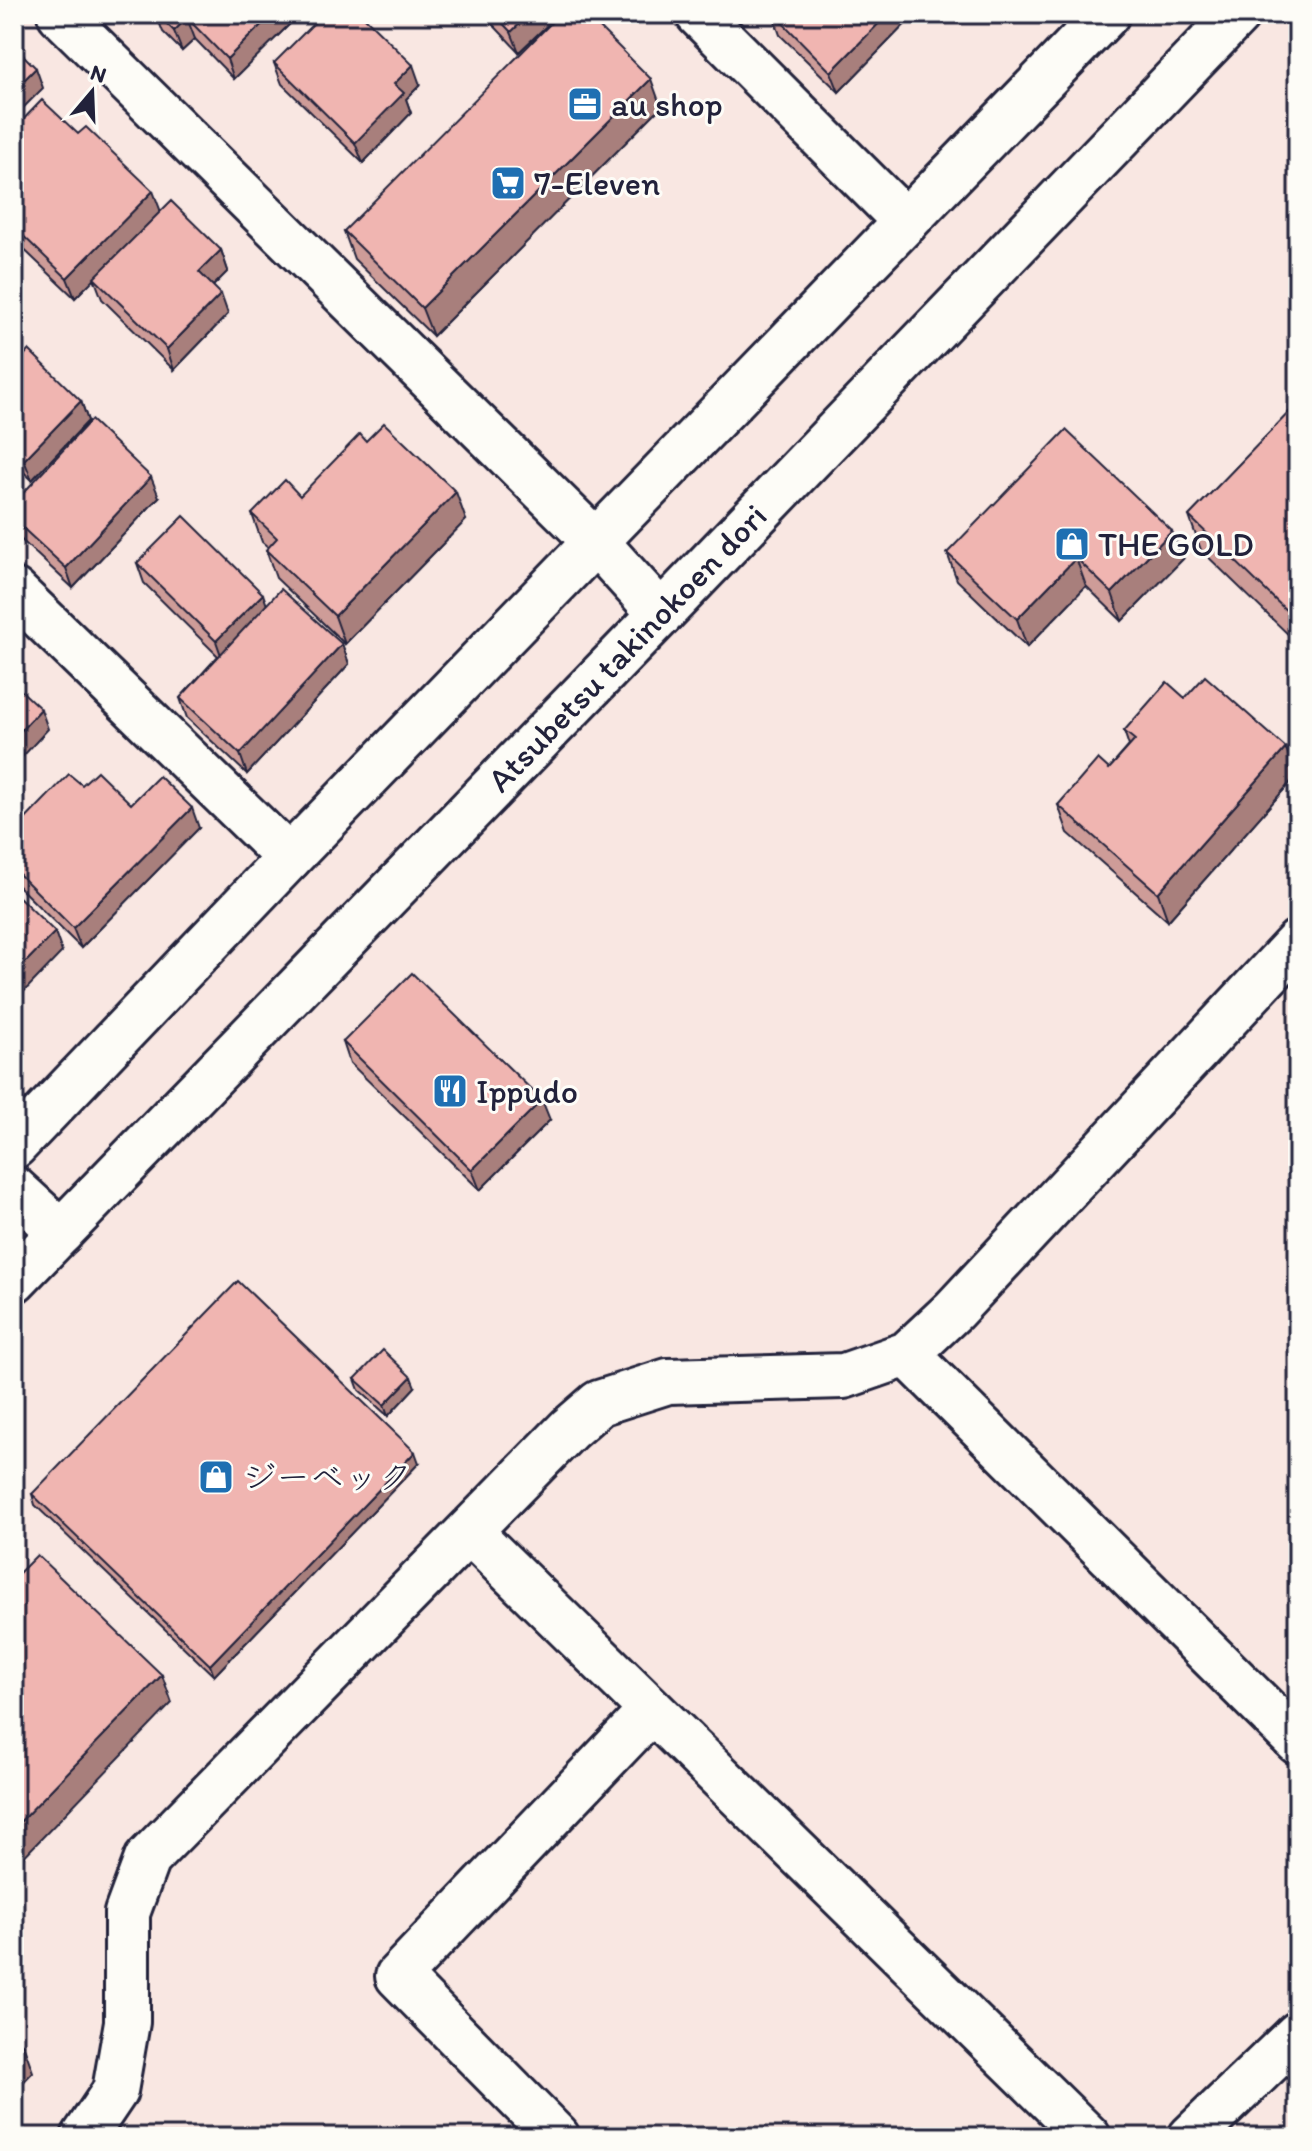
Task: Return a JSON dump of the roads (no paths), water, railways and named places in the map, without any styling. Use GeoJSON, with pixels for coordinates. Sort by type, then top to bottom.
{"type":"FeatureCollection","features":[{"type":"Feature","properties":{"kind":"street"},"geometry":{"type":"LineString","coordinates":[[60,14],[597,543],[661,614]]}},
{"type":"Feature","properties":{"kind":"street"},"geometry":{"type":"LineString","coordinates":[[698,14],[906,222]]}},
{"type":"Feature","properties":{"kind":"street"},"geometry":{"type":"LineString","coordinates":[[14,1146],[1107,14]]}},
{"type":"Feature","properties":{"kind":"street","name":"Atsubetsu takinokoen dori"},"geometry":{"type":"LineString","coordinates":[[14,1280],[1238,14]]}},
{"type":"Feature","properties":{"kind":"street"},"geometry":{"type":"LineString","coordinates":[[14,591],[289,858]]}},
{"type":"Feature","properties":{"kind":"street"},"geometry":{"type":"LineString","coordinates":[[84,2137],[115,2091],[127,2022],[127,1913],[147,1859],[569,1429],[599,1403],[668,1381],[844,1376],[907,1354],[954,1310],[1298,942]]}},
{"type":"Feature","properties":{"kind":"street"},"geometry":{"type":"LineString","coordinates":[[14,1189],[61,1232]]}},
{"type":"Feature","properties":{"kind":"street"},"geometry":{"type":"LineString","coordinates":[[907,1354],[1298,1742]]}},
{"type":"Feature","properties":{"kind":"street"},"geometry":{"type":"LineString","coordinates":[[469,1531],[1088,2137]]}},
{"type":"Feature","properties":{"kind":"street"},"geometry":{"type":"LineString","coordinates":[[557,2137],[398,1976],[652,1710]]}},
{"type":"Feature","properties":{"kind":"street"},"geometry":{"type":"LineString","coordinates":[[1191,2137],[1298,2034]]}},
{"type":"Feature","properties":{"kind":"place","name":"au shop"},"geometry":{"type":"Point","coordinates":[585,104]}},
{"type":"Feature","properties":{"kind":"place","name":"7-Eleven"},"geometry":{"type":"Point","coordinates":[508,183]}},
{"type":"Feature","properties":{"kind":"place","name":"THE GOLD"},"geometry":{"type":"Point","coordinates":[1072,544]}},
{"type":"Feature","properties":{"kind":"place","name":"Ippudo"},"geometry":{"type":"Point","coordinates":[450,1091]}},
{"type":"Feature","properties":{"kind":"place","name":"ジーベック"},"geometry":{"type":"Point","coordinates":[216,1477]}}]}
